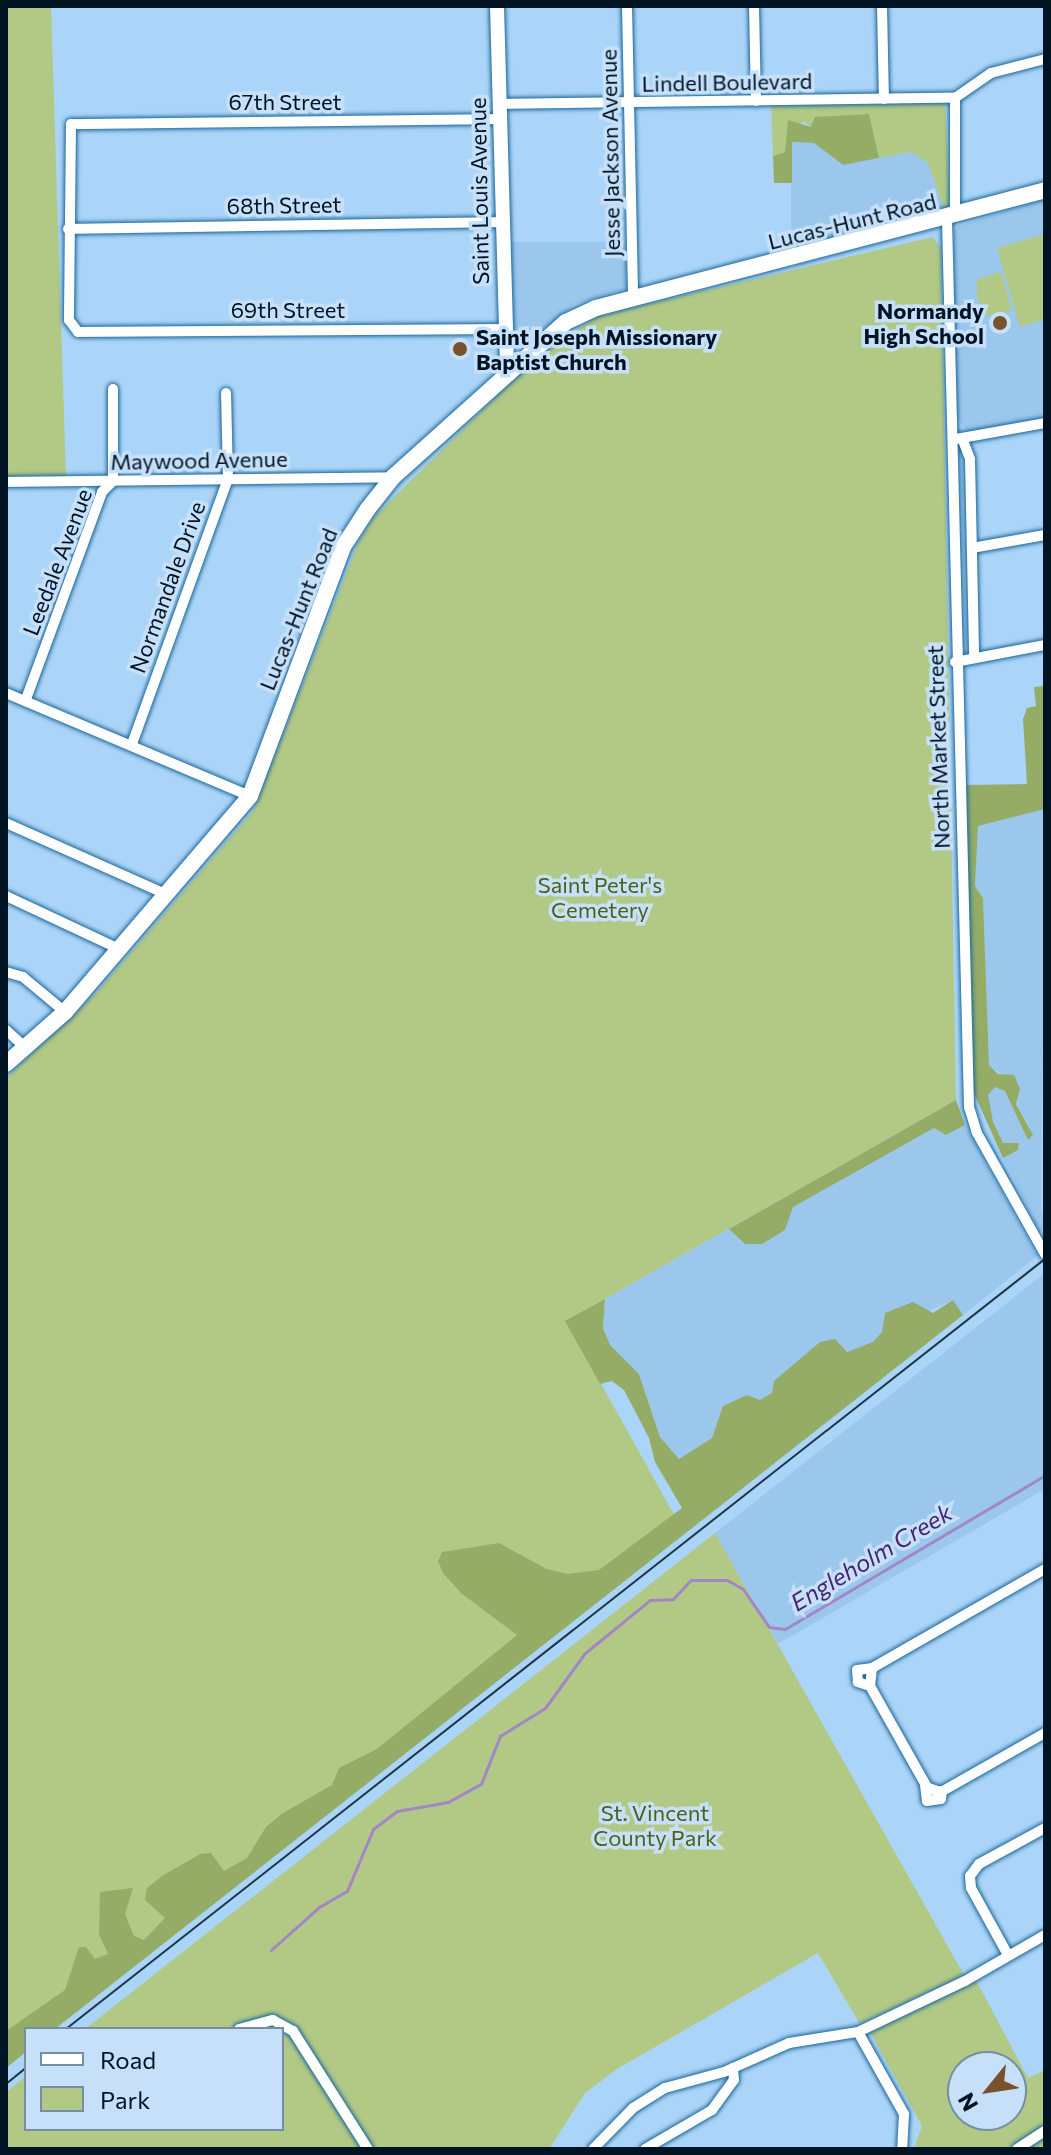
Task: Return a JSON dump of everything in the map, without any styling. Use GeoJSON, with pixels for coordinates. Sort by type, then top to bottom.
{"type":"FeatureCollection","features":[{"type":"Feature","properties":{"kind":"main road","name":"Lucas-Hunt Road"},"geometry":{"type":"LineString","coordinates":[[6,1064],[65,1012],[250,796],[343,547],[393,477],[573,316],[633,298],[951,219],[1045,190]]}},
{"type":"Feature","properties":{"kind":"street","name":"Saint Louis Avenue"},"geometry":{"type":"LineString","coordinates":[[497,6],[503,329],[507,375]]}},
{"type":"Feature","properties":{"kind":"street","name":"Jesse Jackson Avenue"},"geometry":{"type":"LineString","coordinates":[[627,6],[633,298]]}},
{"type":"Feature","properties":{"kind":"street"},"geometry":{"type":"LineString","coordinates":[[754,6],[756,101]]}},
{"type":"Feature","properties":{"kind":"street"},"geometry":{"type":"LineString","coordinates":[[882,6],[884,99]]}},
{"type":"Feature","properties":{"kind":"street"},"geometry":{"type":"LineString","coordinates":[[955,98],[991,73],[1045,59]]}},
{"type":"Feature","properties":{"kind":"street","name":"Lindell Boulevard"},"geometry":{"type":"LineString","coordinates":[[500,112],[756,101],[955,98]]}},
{"type":"Feature","properties":{"kind":"street","name":"North Market Street"},"geometry":{"type":"LineString","coordinates":[[955,98],[951,219],[957,439],[955,662],[969,1107],[977,1133],[1045,1254]]}},
{"type":"Feature","properties":{"kind":"street","name":"67th Street"},"geometry":{"type":"LineString","coordinates":[[68,229],[71,124],[500,112]]}},
{"type":"Feature","properties":{"kind":"street","name":"68th Street"},"geometry":{"type":"LineString","coordinates":[[68,229],[501,222]]}},
{"type":"Feature","properties":{"kind":"street","name":"69th Street"},"geometry":{"type":"LineString","coordinates":[[68,229],[73,330],[503,329]]}},
{"type":"Feature","properties":{"kind":"street","name":"Leedale Avenue"},"geometry":{"type":"LineString","coordinates":[[26,699],[102,492],[113,481],[113,389]]}},
{"type":"Feature","properties":{"kind":"street","name":"Normandale Drive"},"geometry":{"type":"LineString","coordinates":[[132,744],[228,479],[226,393]]}},
{"type":"Feature","properties":{"kind":"street"},"geometry":{"type":"LineString","coordinates":[[974,658],[970,459],[957,439],[1045,423]]}},
{"type":"Feature","properties":{"kind":"street","name":"Maywood Avenue"},"geometry":{"type":"LineString","coordinates":[[6,482],[393,477]]}},
{"type":"Feature","properties":{"kind":"street"},"geometry":{"type":"LineString","coordinates":[[972,548],[1045,535]]}},
{"type":"Feature","properties":{"kind":"street"},"geometry":{"type":"LineString","coordinates":[[955,662],[1045,645]]}},
{"type":"Feature","properties":{"kind":"street"},"geometry":{"type":"LineString","coordinates":[[6,693],[250,796]]}},
{"type":"Feature","properties":{"kind":"street"},"geometry":{"type":"LineString","coordinates":[[6,823],[168,895]]}},
{"type":"Feature","properties":{"kind":"street"},"geometry":{"type":"LineString","coordinates":[[6,896],[119,949]]}},
{"type":"Feature","properties":{"kind":"street"},"geometry":{"type":"LineString","coordinates":[[6,972],[23,977],[65,1012]]}},
{"type":"Feature","properties":{"kind":"street"},"geometry":{"type":"LineString","coordinates":[[6,1030],[25,1047]]}},
{"type":"Feature","properties":{"kind":"street"},"geometry":{"type":"LineString","coordinates":[[1045,1569],[871,1676],[934,1789],[1045,1733]]}},
{"type":"Feature","properties":{"kind":"street"},"geometry":{"type":"LineString","coordinates":[[1008,1955],[971,1888],[970,1876],[979,1864],[1045,1828]]}},
{"type":"Feature","properties":{"kind":"street"},"geometry":{"type":"LineString","coordinates":[[593,2149],[649,2096],[733,2068],[789,2043],[858,2032],[965,1981],[1045,1935]]}},
{"type":"Feature","properties":{"kind":"street"},"geometry":{"type":"LineString","coordinates":[[247,2027],[273,2020],[293,2031],[368,2149]]}},
{"type":"Feature","properties":{"kind":"street"},"geometry":{"type":"LineString","coordinates":[[858,2032],[904,2114],[902,2149]]}},
{"type":"Feature","properties":{"kind":"street"},"geometry":{"type":"LineString","coordinates":[[645,2149],[712,2110],[734,2080],[733,2068]]}},
{"type":"Feature","properties":{"kind":"street"},"geometry":{"type":"LineString","coordinates":[[1017,2149],[1045,2131]]}},
{"type":"Feature","properties":{"kind":"shaded area"},"geometry":{"type":"Polygon","coordinates":[[[791,142],[814,143],[843,165],[911,152],[928,163],[945,211],[791,249],[791,142]]]}},
{"type":"Feature","properties":{"kind":"shaded area","name":"Normandy High School"},"geometry":{"type":"Polygon","coordinates":[[[1045,199],[1045,417],[966,432],[956,414],[954,232],[958,226],[1045,199]]]}},
{"type":"Feature","properties":{"kind":"shaded area"},"geometry":{"type":"Polygon","coordinates":[[[511,242],[625,242],[627,288],[575,304],[526,343],[516,343],[511,331],[511,242]]]}},
{"type":"Feature","properties":{"kind":"shaded area"},"geometry":{"type":"Polygon","coordinates":[[[1045,809],[1041,1208],[1045,1227],[1040,1232],[1003,1158],[1018,1150],[1012,1142],[1003,1144],[988,1106],[988,1094],[995,1086],[1005,1090],[1028,1140],[1029,1126],[1016,1103],[1020,1089],[989,1065],[983,898],[975,886],[978,825],[1045,809]]]}},
{"type":"Feature","properties":{"kind":"shaded area"},"geometry":{"type":"Polygon","coordinates":[[[965,1125],[1037,1256],[963,1315],[953,1300],[882,1332],[874,1342],[717,1423],[712,1438],[679,1459],[660,1437],[639,1374],[610,1345],[603,1328],[605,1299],[729,1229],[745,1244],[785,1230],[793,1207],[934,1128],[946,1135],[965,1125]]]}},
{"type":"Feature","properties":{"kind":"shaded area"},"geometry":{"type":"Polygon","coordinates":[[[1045,1273],[1045,1489],[778,1644],[715,1533],[1045,1273]]]}},
{"type":"Feature","properties":{"kind":"green space"},"geometry":{"type":"Polygon","coordinates":[[[6,6],[51,6],[66,477],[6,478],[6,6]]]}},
{"type":"Feature","properties":{"kind":"green space"},"geometry":{"type":"Polygon","coordinates":[[[945,101],[950,207],[945,211],[928,163],[911,152],[879,158],[869,114],[832,116],[811,127],[803,121],[785,152],[773,156],[771,105],[945,101]]]}},
{"type":"Feature","properties":{"kind":"green space"},"geometry":{"type":"Polygon","coordinates":[[[869,114],[879,158],[843,165],[814,143],[792,142],[792,183],[774,183],[773,156],[785,152],[788,120],[811,127],[815,117],[869,114]]]}},
{"type":"Feature","properties":{"kind":"green space"},"geometry":{"type":"Polygon","coordinates":[[[1045,234],[1045,319],[1020,327],[997,248],[1045,234]]]}},
{"type":"Feature","properties":{"kind":"green space","name":"Saint Peter's Cemetery"},"geometry":{"type":"Polygon","coordinates":[[[933,237],[941,249],[956,1100],[566,1321],[677,1520],[123,1965],[29,2027],[24,2027],[24,2032],[6,2057],[6,1078],[96,993],[253,811],[358,543],[374,517],[529,364],[597,316],[933,237]]]}},
{"type":"Feature","properties":{"kind":"green space"},"geometry":{"type":"Polygon","coordinates":[[[1001,272],[1012,310],[987,316],[977,298],[977,279],[1001,272]]]}},
{"type":"Feature","properties":{"kind":"green space"},"geometry":{"type":"Polygon","coordinates":[[[1045,686],[1045,809],[978,826],[975,886],[983,898],[989,1065],[998,1074],[1014,1075],[1020,1089],[1016,1104],[1033,1135],[1028,1140],[1005,1091],[995,1087],[988,1095],[993,1121],[1003,1143],[1019,1143],[1018,1150],[1003,1158],[973,1091],[964,785],[1027,784],[1023,719],[1027,708],[1036,706],[1034,687],[1045,686]]]}},
{"type":"Feature","properties":{"kind":"green space"},"geometry":{"type":"Polygon","coordinates":[[[956,1100],[965,1125],[946,1135],[934,1128],[793,1207],[785,1230],[762,1244],[745,1244],[729,1229],[956,1100]]]}},
{"type":"Feature","properties":{"kind":"green space"},"geometry":{"type":"Polygon","coordinates":[[[605,1299],[603,1328],[610,1345],[639,1374],[660,1437],[679,1459],[712,1438],[723,1406],[747,1395],[760,1400],[772,1393],[774,1381],[820,1342],[835,1339],[847,1352],[873,1342],[882,1332],[885,1313],[913,1302],[933,1313],[953,1300],[963,1315],[58,2027],[24,2027],[24,2054],[6,2068],[6,2031],[65,1990],[79,1947],[86,1947],[95,1959],[108,1954],[99,1934],[100,1892],[133,1888],[125,1914],[134,1936],[144,1940],[165,1918],[145,1900],[147,1888],[200,1854],[211,1853],[224,1871],[247,1858],[266,1827],[283,1813],[332,1785],[339,1768],[377,1749],[517,1635],[461,1593],[443,1573],[438,1561],[442,1552],[499,1543],[547,1569],[568,1574],[599,1570],[682,1508],[655,1462],[649,1438],[624,1390],[612,1381],[600,1384],[565,1321],[605,1299]]]}},
{"type":"Feature","properties":{"kind":"green space","name":"St. Vincent County Park"},"geometry":{"type":"Polygon","coordinates":[[[715,1533],[964,1975],[860,2024],[818,1953],[617,2069],[585,2093],[549,2149],[6,2149],[6,2092],[24,2078],[24,2131],[284,2131],[284,2027],[88,2027],[715,1533]]]}},
{"type":"Feature","properties":{"kind":"green space"},"geometry":{"type":"Polygon","coordinates":[[[976,1980],[1014,2051],[947,2051],[947,2131],[1027,2131],[1027,2076],[1045,2070],[1045,2149],[914,2149],[922,2126],[870,2032],[976,1980]]]}},
{"type":"Feature","properties":{"kind":"waterway","name":"Engleholm Creek"},"geometry":{"type":"LineString","coordinates":[[271,1950],[319,1907],[347,1891],[373,1829],[397,1811],[448,1802],[481,1784],[500,1736],[545,1708],[585,1653],[650,1600],[673,1599],[691,1580],[727,1580],[743,1589],[769,1627],[785,1629],[1045,1475]]}},
{"type":"Feature","properties":{"kind":"tram line"},"geometry":{"type":"LineString","coordinates":[[69,2027],[1045,1259]]}},
{"type":"Feature","properties":{"kind":"tram line"},"geometry":{"type":"LineString","coordinates":[[6,2084],[24,2070]]}},
{"type":"Feature","properties":{"kind":"place","name":"Normandy High School"},"geometry":{"type":"Point","coordinates":[1000,323]}},
{"type":"Feature","properties":{"kind":"place","name":"Saint Joseph Missionary Baptist Church"},"geometry":{"type":"Point","coordinates":[460,349]}}]}
